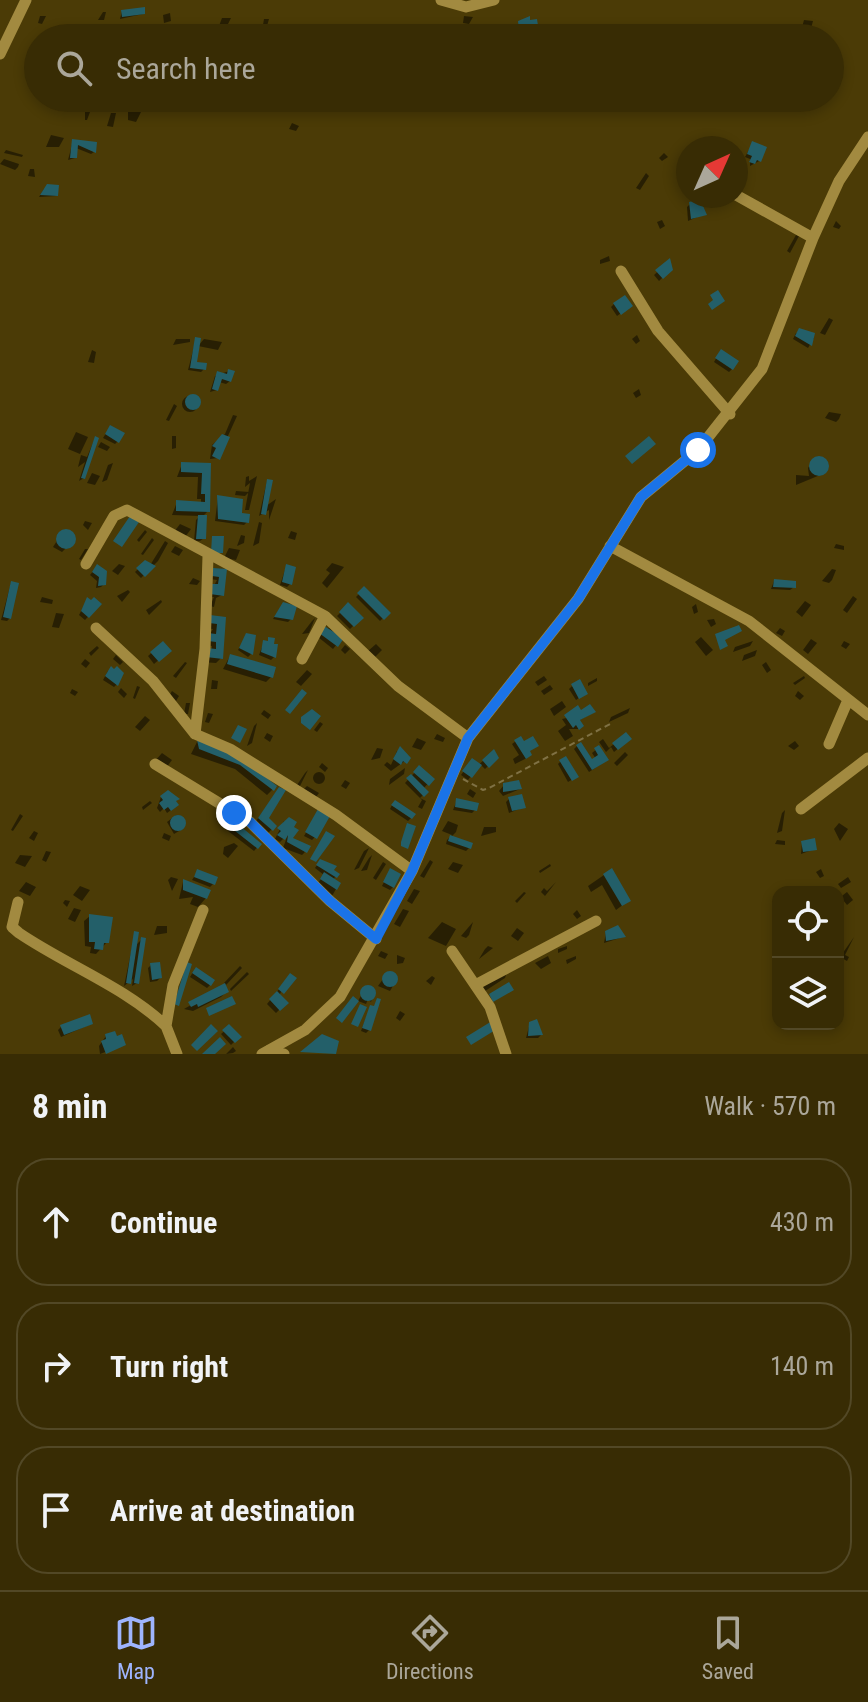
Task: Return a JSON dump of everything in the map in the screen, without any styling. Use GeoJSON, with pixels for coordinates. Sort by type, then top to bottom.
{"type":"FeatureCollection","features":[{"type":"Feature","properties":{"kind":"street"},"geometry":{"type":"LineString","coordinates":[[0,54],[26,0]]}},
{"type":"Feature","properties":{"kind":"street"},"geometry":{"type":"LineString","coordinates":[[441,0],[466,7],[494,0]]}},
{"type":"Feature","properties":{"kind":"street"},"geometry":{"type":"LineString","coordinates":[[265,1052],[323,1015],[376,939],[412,871],[468,738],[578,599],[641,497],[698,450],[730,414],[762,369],[813,238],[839,181],[868,137]]}},
{"type":"Feature","properties":{"kind":"street"},"geometry":{"type":"LineString","coordinates":[[748,202],[813,238]]}},
{"type":"Feature","properties":{"kind":"street"},"geometry":{"type":"LineString","coordinates":[[621,271],[658,331],[730,414]]}},
{"type":"Feature","properties":{"kind":"street"},"geometry":{"type":"LineString","coordinates":[[86,564],[114,516],[127,510],[325,616],[398,686],[468,738]]}},
{"type":"Feature","properties":{"kind":"street"},"geometry":{"type":"LineString","coordinates":[[610,546],[749,621],[868,715]]}},
{"type":"Feature","properties":{"kind":"street"},"geometry":{"type":"LineString","coordinates":[[195,734],[205,649],[208,556]]}},
{"type":"Feature","properties":{"kind":"street"},"geometry":{"type":"LineString","coordinates":[[302,659],[325,616]]}},
{"type":"Feature","properties":{"kind":"street"},"geometry":{"type":"LineString","coordinates":[[96,628],[153,681],[195,734],[230,749],[336,815],[412,871]]}},
{"type":"Feature","properties":{"kind":"street"},"geometry":{"type":"LineString","coordinates":[[829,744],[848,700]]}},
{"type":"Feature","properties":{"kind":"street"},"geometry":{"type":"LineString","coordinates":[[801,809],[868,758]]}},
{"type":"Feature","properties":{"kind":"street"},"geometry":{"type":"LineString","coordinates":[[155,764],[250,822],[330,901],[376,939]]}},
{"type":"Feature","properties":{"kind":"street"},"geometry":{"type":"LineString","coordinates":[[18,902],[6,926],[77,970],[146,1007],[166,1026],[173,1037],[177,1054]]}},
{"type":"Feature","properties":{"kind":"street"},"geometry":{"type":"LineString","coordinates":[[166,1026],[173,985],[203,910]]}},
{"type":"Feature","properties":{"kind":"street"},"geometry":{"type":"LineString","coordinates":[[477,984],[596,921]]}},
{"type":"Feature","properties":{"kind":"street"},"geometry":{"type":"LineString","coordinates":[[452,951],[477,984],[500,1028],[506,1054]]}},
{"type":"Feature","properties":{"kind":"street"},"geometry":{"type":"LineString","coordinates":[[265,1052],[284,1054]]}},
{"type":"Feature","properties":{"kind":"path"},"geometry":{"type":"LineString","coordinates":[[451,773],[483,790],[610,724]]}},
{"type":"Feature","properties":{"kind":"building"},"geometry":{"type":"Polygon","coordinates":[[[145,7],[145,14],[122,17],[121,10],[145,7]]]}},
{"type":"Feature","properties":{"kind":"building"},"geometry":{"type":"Polygon","coordinates":[[[530,16],[530,20],[537,19],[538,24],[518,24],[518,21],[530,16]]]}},
{"type":"Feature","properties":{"kind":"building"},"geometry":{"type":"Polygon","coordinates":[[[72,139],[97,142],[96,153],[78,145],[77,158],[70,158],[72,139]]]}},
{"type":"Feature","properties":{"kind":"building"},"geometry":{"type":"Polygon","coordinates":[[[752,141],[767,147],[761,162],[757,160],[755,164],[749,162],[752,156],[748,151],[752,141]]]}},
{"type":"Feature","properties":{"kind":"building"},"geometry":{"type":"Polygon","coordinates":[[[47,184],[59,185],[58,196],[40,195],[47,184]]]}},
{"type":"Feature","properties":{"kind":"building"},"geometry":{"type":"Polygon","coordinates":[[[690,208],[704,208],[707,215],[691,219],[690,208]]]}},
{"type":"Feature","properties":{"kind":"building"},"geometry":{"type":"Polygon","coordinates":[[[670,258],[673,270],[663,279],[655,270],[670,258]]]}},
{"type":"Feature","properties":{"kind":"building"},"geometry":{"type":"Polygon","coordinates":[[[718,290],[725,301],[712,310],[708,304],[713,300],[710,295],[718,290]]]}},
{"type":"Feature","properties":{"kind":"building"},"geometry":{"type":"Polygon","coordinates":[[[625,295],[633,306],[621,315],[613,303],[625,295]]]}},
{"type":"Feature","properties":{"kind":"building"},"geometry":{"type":"Polygon","coordinates":[[[799,328],[815,333],[812,346],[795,336],[799,328]]]}},
{"type":"Feature","properties":{"kind":"building"},"geometry":{"type":"Polygon","coordinates":[[[195,337],[201,338],[197,362],[207,363],[206,370],[190,368],[195,337]]]}},
{"type":"Feature","properties":{"kind":"building"},"geometry":{"type":"Polygon","coordinates":[[[721,349],[739,361],[733,370],[715,358],[721,349]]]}},
{"type":"Feature","properties":{"kind":"building"},"geometry":{"type":"Polygon","coordinates":[[[228,369],[235,371],[231,382],[222,379],[218,391],[212,389],[217,371],[227,374],[228,369]]]}},
{"type":"Feature","properties":{"kind":"building"},"geometry":{"type":"Polygon","coordinates":[[[193,394],[201,402],[193,410],[185,402],[193,394]]]}},
{"type":"Feature","properties":{"kind":"building"},"geometry":{"type":"Polygon","coordinates":[[[110,425],[125,433],[119,443],[105,434],[110,425]]]}},
{"type":"Feature","properties":{"kind":"building"},"geometry":{"type":"Polygon","coordinates":[[[222,434],[230,437],[220,460],[212,456],[216,448],[212,446],[222,434]]]}},
{"type":"Feature","properties":{"kind":"building"},"geometry":{"type":"Polygon","coordinates":[[[95,436],[99,438],[85,479],[81,478],[95,436]]]}},
{"type":"Feature","properties":{"kind":"building"},"geometry":{"type":"Polygon","coordinates":[[[649,436],[656,444],[632,464],[625,456],[649,436]]]}},
{"type":"Feature","properties":{"kind":"building"},"geometry":{"type":"Polygon","coordinates":[[[819,456],[826,459],[829,466],[826,473],[819,476],[812,473],[809,466],[812,459],[819,456]]]}},
{"type":"Feature","properties":{"kind":"building"},"geometry":{"type":"Polygon","coordinates":[[[181,462],[211,463],[210,512],[176,511],[176,500],[205,502],[205,494],[201,494],[202,473],[181,472],[181,462]]]}},
{"type":"Feature","properties":{"kind":"building"},"geometry":{"type":"Polygon","coordinates":[[[267,479],[273,480],[266,515],[261,514],[267,479]]]}},
{"type":"Feature","properties":{"kind":"building"},"geometry":{"type":"Polygon","coordinates":[[[217,495],[243,499],[242,513],[250,514],[249,523],[218,519],[217,495]]]}},
{"type":"Feature","properties":{"kind":"building"},"geometry":{"type":"Polygon","coordinates":[[[198,515],[207,515],[206,539],[196,539],[198,515]]]}},
{"type":"Feature","properties":{"kind":"building"},"geometry":{"type":"Polygon","coordinates":[[[130,516],[139,522],[122,547],[113,541],[130,516]]]}},
{"type":"Feature","properties":{"kind":"building"},"geometry":{"type":"Polygon","coordinates":[[[66,529],[73,532],[76,539],[73,546],[66,549],[59,546],[56,539],[59,532],[66,529]]]}},
{"type":"Feature","properties":{"kind":"building"},"geometry":{"type":"Polygon","coordinates":[[[212,536],[224,536],[223,553],[211,553],[212,536]]]}},
{"type":"Feature","properties":{"kind":"building"},"geometry":{"type":"Polygon","coordinates":[[[145,560],[156,566],[145,577],[136,568],[145,560]]]}},
{"type":"Feature","properties":{"kind":"building"},"geometry":{"type":"Polygon","coordinates":[[[97,564],[107,571],[106,585],[98,586],[99,577],[92,572],[97,564]]]}},
{"type":"Feature","properties":{"kind":"building"},"geometry":{"type":"Polygon","coordinates":[[[286,564],[296,567],[292,585],[282,582],[286,564]]]}},
{"type":"Feature","properties":{"kind":"building"},"geometry":{"type":"Polygon","coordinates":[[[213,568],[227,569],[224,596],[210,594],[212,584],[218,584],[219,577],[212,576],[213,568]]]}},
{"type":"Feature","properties":{"kind":"building"},"geometry":{"type":"Polygon","coordinates":[[[774,579],[796,581],[796,588],[773,587],[774,579]]]}},
{"type":"Feature","properties":{"kind":"building"},"geometry":{"type":"Polygon","coordinates":[[[11,581],[19,583],[11,619],[3,617],[11,581]]]}},
{"type":"Feature","properties":{"kind":"building"},"geometry":{"type":"Polygon","coordinates":[[[364,586],[391,613],[384,620],[357,593],[364,586]]]}},
{"type":"Feature","properties":{"kind":"building"},"geometry":{"type":"Polygon","coordinates":[[[87,597],[91,600],[94,597],[102,604],[89,618],[81,611],[87,597]]]}},
{"type":"Feature","properties":{"kind":"building"},"geometry":{"type":"Polygon","coordinates":[[[283,602],[297,606],[293,620],[274,617],[283,602]]]}},
{"type":"Feature","properties":{"kind":"building"},"geometry":{"type":"Polygon","coordinates":[[[348,602],[364,618],[354,627],[339,612],[348,602]]]}},
{"type":"Feature","properties":{"kind":"building"},"geometry":{"type":"Polygon","coordinates":[[[210,615],[226,617],[223,659],[206,657],[207,648],[216,649],[216,642],[208,641],[208,633],[216,634],[217,624],[209,623],[210,615]]]}},
{"type":"Feature","properties":{"kind":"building"},"geometry":{"type":"Polygon","coordinates":[[[739,625],[742,631],[725,640],[728,646],[720,650],[715,634],[739,625]]]}},
{"type":"Feature","properties":{"kind":"building"},"geometry":{"type":"Polygon","coordinates":[[[324,626],[344,638],[338,647],[319,633],[324,626]]]}},
{"type":"Feature","properties":{"kind":"building"},"geometry":{"type":"Polygon","coordinates":[[[246,633],[256,635],[253,655],[239,648],[246,633]]]}},
{"type":"Feature","properties":{"kind":"building"},"geometry":{"type":"Polygon","coordinates":[[[268,637],[275,638],[274,644],[278,644],[276,658],[261,652],[263,640],[268,641],[268,637]]]}},
{"type":"Feature","properties":{"kind":"building"},"geometry":{"type":"Polygon","coordinates":[[[163,641],[172,651],[159,662],[150,652],[163,641]]]}},
{"type":"Feature","properties":{"kind":"building"},"geometry":{"type":"Polygon","coordinates":[[[230,654],[276,667],[273,678],[227,664],[230,654]]]}},
{"type":"Feature","properties":{"kind":"building"},"geometry":{"type":"Polygon","coordinates":[[[111,666],[114,669],[117,666],[124,673],[118,686],[105,676],[111,666]]]}},
{"type":"Feature","properties":{"kind":"building"},"geometry":{"type":"Polygon","coordinates":[[[580,679],[588,694],[579,699],[571,684],[580,679]]]}},
{"type":"Feature","properties":{"kind":"building"},"geometry":{"type":"Polygon","coordinates":[[[302,689],[307,693],[290,714],[285,710],[302,689]]]}},
{"type":"Feature","properties":{"kind":"building"},"geometry":{"type":"Polygon","coordinates":[[[590,704],[596,712],[580,720],[584,726],[579,730],[576,725],[573,728],[564,715],[578,705],[581,710],[590,704]]]}},
{"type":"Feature","properties":{"kind":"building"},"geometry":{"type":"Polygon","coordinates":[[[312,709],[321,716],[310,730],[301,723],[301,717],[312,709]]]}},
{"type":"Feature","properties":{"kind":"building"},"geometry":{"type":"Polygon","coordinates":[[[238,725],[247,729],[240,743],[231,738],[238,725]]]}},
{"type":"Feature","properties":{"kind":"building"},"geometry":{"type":"Polygon","coordinates":[[[626,732],[632,739],[618,750],[612,743],[626,732]]]}},
{"type":"Feature","properties":{"kind":"building"},"geometry":{"type":"Polygon","coordinates":[[[521,736],[524,741],[533,736],[539,746],[530,751],[532,755],[526,759],[514,740],[521,736]]]}},
{"type":"Feature","properties":{"kind":"building"},"geometry":{"type":"Polygon","coordinates":[[[197,740],[244,760],[277,786],[274,791],[240,765],[199,749],[197,740]]]}},
{"type":"Feature","properties":{"kind":"building"},"geometry":{"type":"Polygon","coordinates":[[[581,742],[592,759],[598,755],[594,748],[599,745],[609,760],[592,770],[576,745],[581,742]]]}},
{"type":"Feature","properties":{"kind":"building"},"geometry":{"type":"Polygon","coordinates":[[[400,746],[411,758],[407,764],[403,761],[401,765],[393,759],[400,746]]]}},
{"type":"Feature","properties":{"kind":"building"},"geometry":{"type":"Polygon","coordinates":[[[494,749],[499,758],[489,768],[482,760],[494,749]]]}},
{"type":"Feature","properties":{"kind":"building"},"geometry":{"type":"Polygon","coordinates":[[[566,756],[579,777],[572,781],[559,760],[566,756]]]}},
{"type":"Feature","properties":{"kind":"building"},"geometry":{"type":"Polygon","coordinates":[[[472,758],[482,765],[472,778],[462,771],[472,758]]]}},
{"type":"Feature","properties":{"kind":"building"},"geometry":{"type":"Polygon","coordinates":[[[419,765],[435,779],[429,786],[413,772],[419,765]]]}},
{"type":"Feature","properties":{"kind":"building"},"geometry":{"type":"Polygon","coordinates":[[[411,774],[429,792],[424,797],[406,778],[411,774]]]}},
{"type":"Feature","properties":{"kind":"building"},"geometry":{"type":"Polygon","coordinates":[[[519,780],[522,789],[503,792],[503,783],[519,780]]]}},
{"type":"Feature","properties":{"kind":"building"},"geometry":{"type":"Polygon","coordinates":[[[279,787],[286,790],[269,818],[277,826],[273,831],[258,818],[279,787]]]}},
{"type":"Feature","properties":{"kind":"building"},"geometry":{"type":"Polygon","coordinates":[[[168,790],[180,799],[176,801],[179,805],[171,811],[168,807],[164,810],[159,803],[163,800],[160,796],[168,790]]]}},
{"type":"Feature","properties":{"kind":"building"},"geometry":{"type":"Polygon","coordinates":[[[522,794],[526,808],[512,811],[508,797],[522,794]]]}},
{"type":"Feature","properties":{"kind":"building"},"geometry":{"type":"Polygon","coordinates":[[[456,798],[479,803],[477,811],[455,807],[456,798]]]}},
{"type":"Feature","properties":{"kind":"building"},"geometry":{"type":"Polygon","coordinates":[[[395,800],[416,814],[412,819],[391,805],[395,800]]]}},
{"type":"Feature","properties":{"kind":"building"},"geometry":{"type":"Polygon","coordinates":[[[318,809],[330,816],[317,839],[305,832],[318,809]]]}},
{"type":"Feature","properties":{"kind":"building"},"geometry":{"type":"Polygon","coordinates":[[[178,815],[184,817],[184,829],[178,831],[172,829],[170,823],[172,817],[178,815]]]}},
{"type":"Feature","properties":{"kind":"building"},"geometry":{"type":"Polygon","coordinates":[[[289,817],[297,822],[294,827],[299,830],[293,838],[311,846],[307,853],[287,842],[288,835],[285,840],[277,835],[281,831],[277,828],[289,817]]]}},
{"type":"Feature","properties":{"kind":"building"},"geometry":{"type":"Polygon","coordinates":[[[234,821],[262,844],[258,849],[230,827],[234,821]]]}},
{"type":"Feature","properties":{"kind":"building"},"geometry":{"type":"Polygon","coordinates":[[[407,823],[416,826],[408,849],[401,846],[407,823]]]}},
{"type":"Feature","properties":{"kind":"building"},"geometry":{"type":"Polygon","coordinates":[[[326,831],[335,836],[316,862],[310,859],[326,831]]]}},
{"type":"Feature","properties":{"kind":"building"},"geometry":{"type":"Polygon","coordinates":[[[450,835],[473,843],[471,849],[448,841],[450,835]]]}},
{"type":"Feature","properties":{"kind":"building"},"geometry":{"type":"Polygon","coordinates":[[[815,838],[817,850],[803,852],[801,841],[815,838]]]}},
{"type":"Feature","properties":{"kind":"building"},"geometry":{"type":"Polygon","coordinates":[[[320,859],[337,866],[334,870],[340,874],[337,878],[316,865],[320,859]]]}},
{"type":"Feature","properties":{"kind":"building"},"geometry":{"type":"Polygon","coordinates":[[[390,868],[401,874],[394,888],[383,882],[390,868]]]}},
{"type":"Feature","properties":{"kind":"building"},"geometry":{"type":"Polygon","coordinates":[[[612,868],[631,901],[622,906],[603,874],[612,868]]]}},
{"type":"Feature","properties":{"kind":"building"},"geometry":{"type":"Polygon","coordinates":[[[197,869],[218,877],[215,885],[194,877],[197,869]]]}},
{"type":"Feature","properties":{"kind":"building"},"geometry":{"type":"Polygon","coordinates":[[[324,872],[341,883],[337,890],[320,879],[324,872]]]}},
{"type":"Feature","properties":{"kind":"building"},"geometry":{"type":"Polygon","coordinates":[[[183,879],[211,890],[207,899],[183,890],[183,879]]]}},
{"type":"Feature","properties":{"kind":"building"},"geometry":{"type":"Polygon","coordinates":[[[89,914],[113,917],[109,943],[104,943],[103,950],[94,949],[95,942],[89,942],[89,914]]]}},
{"type":"Feature","properties":{"kind":"building"},"geometry":{"type":"Polygon","coordinates":[[[618,925],[626,937],[606,941],[605,931],[618,925]]]}},
{"type":"Feature","properties":{"kind":"building"},"geometry":{"type":"Polygon","coordinates":[[[134,931],[139,932],[131,984],[126,983],[134,931]]]}},
{"type":"Feature","properties":{"kind":"building"},"geometry":{"type":"Polygon","coordinates":[[[141,937],[146,938],[139,984],[134,983],[141,937]]]}},
{"type":"Feature","properties":{"kind":"building"},"geometry":{"type":"Polygon","coordinates":[[[160,962],[162,978],[152,980],[150,963],[160,962]]]}},
{"type":"Feature","properties":{"kind":"building"},"geometry":{"type":"Polygon","coordinates":[[[187,962],[192,964],[179,1006],[174,1004],[187,962]]]}},
{"type":"Feature","properties":{"kind":"building"},"geometry":{"type":"Polygon","coordinates":[[[196,967],[215,980],[211,986],[192,973],[196,967]]]}},
{"type":"Feature","properties":{"kind":"building"},"geometry":{"type":"Polygon","coordinates":[[[387,971],[393,971],[398,979],[396,985],[387,987],[382,982],[382,976],[387,971]]]}},
{"type":"Feature","properties":{"kind":"building"},"geometry":{"type":"Polygon","coordinates":[[[290,973],[297,978],[284,994],[278,989],[290,973]]]}},
{"type":"Feature","properties":{"kind":"building"},"geometry":{"type":"Polygon","coordinates":[[[509,982],[514,990],[493,1002],[489,994],[509,982]]]}},
{"type":"Feature","properties":{"kind":"building"},"geometry":{"type":"Polygon","coordinates":[[[225,983],[229,992],[198,1007],[197,1004],[191,1007],[188,1002],[225,983]]]}},
{"type":"Feature","properties":{"kind":"building"},"geometry":{"type":"Polygon","coordinates":[[[365,985],[371,985],[376,993],[374,999],[365,1001],[360,996],[360,990],[365,985]]]}},
{"type":"Feature","properties":{"kind":"building"},"geometry":{"type":"Polygon","coordinates":[[[277,991],[289,1003],[280,1011],[269,999],[277,991]]]}},
{"type":"Feature","properties":{"kind":"building"},"geometry":{"type":"Polygon","coordinates":[[[232,996],[236,1004],[209,1016],[206,1008],[232,996]]]}},
{"type":"Feature","properties":{"kind":"building"},"geometry":{"type":"Polygon","coordinates":[[[353,996],[359,1001],[342,1023],[336,1018],[353,996]]]}},
{"type":"Feature","properties":{"kind":"building"},"geometry":{"type":"Polygon","coordinates":[[[377,998],[381,999],[371,1031],[362,1028],[370,1005],[374,1006],[377,998]]]}},
{"type":"Feature","properties":{"kind":"building"},"geometry":{"type":"Polygon","coordinates":[[[360,1004],[367,1007],[358,1027],[351,1024],[360,1004]]]}},
{"type":"Feature","properties":{"kind":"building"},"geometry":{"type":"Polygon","coordinates":[[[90,1014],[93,1024],[64,1035],[60,1025],[90,1014]]]}},
{"type":"Feature","properties":{"kind":"building"},"geometry":{"type":"Polygon","coordinates":[[[537,1019],[543,1035],[528,1036],[529,1022],[537,1019]]]}},
{"type":"Feature","properties":{"kind":"building"},"geometry":{"type":"Polygon","coordinates":[[[492,1021],[497,1029],[471,1045],[466,1037],[492,1021]]]}},
{"type":"Feature","properties":{"kind":"building"},"geometry":{"type":"Polygon","coordinates":[[[211,1024],[218,1031],[197,1051],[191,1045],[211,1024]]]}},
{"type":"Feature","properties":{"kind":"building"},"geometry":{"type":"Polygon","coordinates":[[[229,1024],[242,1037],[235,1043],[222,1030],[229,1024]]]}},
{"type":"Feature","properties":{"kind":"building"},"geometry":{"type":"Polygon","coordinates":[[[115,1031],[117,1036],[122,1034],[126,1045],[106,1054],[101,1041],[106,1039],[105,1034],[115,1031]]]}},
{"type":"Feature","properties":{"kind":"building"},"geometry":{"type":"Polygon","coordinates":[[[322,1034],[339,1041],[336,1054],[300,1052],[322,1034]]]}},
{"type":"Feature","properties":{"kind":"building"},"geometry":{"type":"Polygon","coordinates":[[[220,1037],[226,1044],[215,1054],[202,1054],[220,1037]]]}},
{"type":"Feature","properties":{"kind":"route"},"geometry":{"type":"LineString","coordinates":[[234,813],[250,822],[330,901],[376,939],[412,871],[468,738],[578,599],[641,497],[698,450]]}}]}
